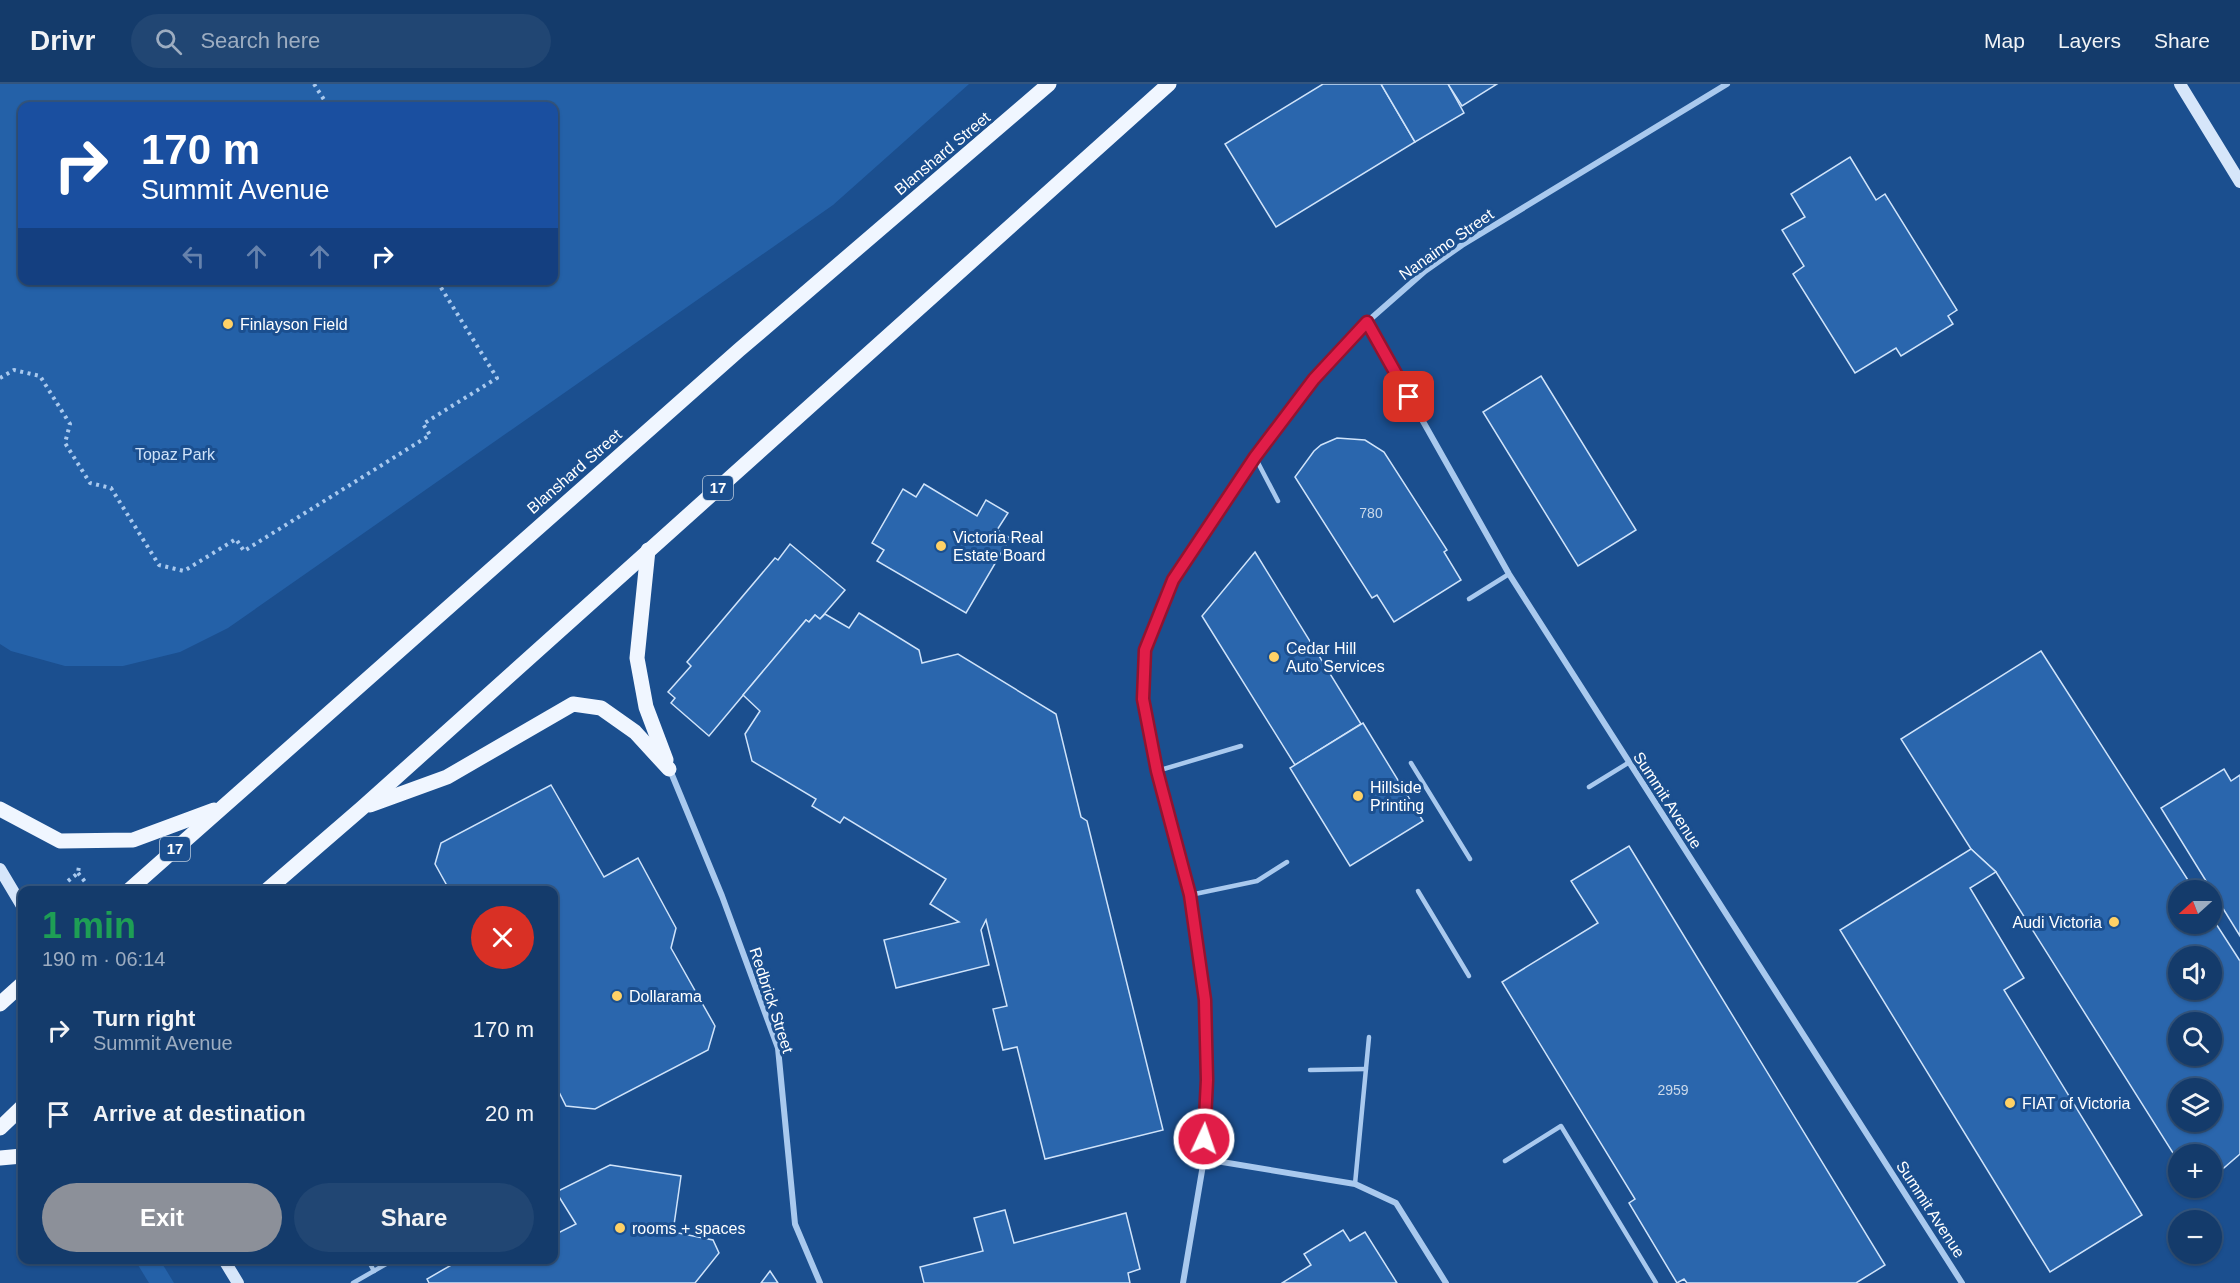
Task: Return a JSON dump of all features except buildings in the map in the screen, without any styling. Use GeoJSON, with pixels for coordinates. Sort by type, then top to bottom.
{"type":"FeatureCollection","features":[{"type":"Feature","properties":{"kind":"main road","name":"Blanshard Street"},"geometry":{"type":"LineString","coordinates":[[134,886],[738,350],[1049,84]]}},
{"type":"Feature","properties":{"kind":"main road","name":"17"},"geometry":{"type":"LineString","coordinates":[[272,886],[362,808],[1169,84]]}},
{"type":"Feature","properties":{"kind":"main road"},"geometry":{"type":"LineString","coordinates":[[648,550],[637,658],[646,707],[669,769]]}},
{"type":"Feature","properties":{"kind":"main road"},"geometry":{"type":"LineString","coordinates":[[362,808],[447,777],[573,704],[601,708],[635,732],[669,769]]}},
{"type":"Feature","properties":{"kind":"main road"},"geometry":{"type":"LineString","coordinates":[[0,808],[60,841],[133,840],[222,807]]}},
{"type":"Feature","properties":{"kind":"main road"},"geometry":{"type":"LineString","coordinates":[[0,1004],[18,988]]}},
{"type":"Feature","properties":{"kind":"main road"},"geometry":{"type":"LineString","coordinates":[[0,1128],[18,1111]]}},
{"type":"Feature","properties":{"kind":"main road"},"geometry":{"type":"LineString","coordinates":[[0,1158],[18,1156]]}},
{"type":"Feature","properties":{"kind":"street","name":"Nanaimo Street"},"geometry":{"type":"LineString","coordinates":[[1183,1283],[1204,1159],[1207,1080],[1205,1000],[1190,895],[1157,771],[1143,699],[1145,650],[1173,580],[1255,457],[1314,379],[1367,322],[1425,271],[1462,245],[1727,84]]}},
{"type":"Feature","properties":{"kind":"street"},"geometry":{"type":"LineString","coordinates":[[2180,84],[2238,175]]}},
{"type":"Feature","properties":{"kind":"street","name":"Summit Avenue"},"geometry":{"type":"LineString","coordinates":[[1367,322],[1509,574],[1962,1283]]}},
{"type":"Feature","properties":{"kind":"street","name":"Redbrick Street"},"geometry":{"type":"LineString","coordinates":[[669,769],[722,896],[778,1048],[795,1224],[820,1283]]}},
{"type":"Feature","properties":{"kind":"street"},"geometry":{"type":"LineString","coordinates":[[0,869],[18,899]]}},
{"type":"Feature","properties":{"kind":"street"},"geometry":{"type":"LineString","coordinates":[[1204,1159],[1355,1184],[1396,1203],[1446,1283]]}},
{"type":"Feature","properties":{"kind":"street"},"geometry":{"type":"LineString","coordinates":[[226,1264],[238,1283]]}},
{"type":"Feature","properties":{"kind":"lane"},"geometry":{"type":"LineString","coordinates":[[1255,457],[1278,501]]}},
{"type":"Feature","properties":{"kind":"lane"},"geometry":{"type":"LineString","coordinates":[[1469,599],[1509,574]]}},
{"type":"Feature","properties":{"kind":"lane"},"geometry":{"type":"LineString","coordinates":[[1157,771],[1241,746]]}},
{"type":"Feature","properties":{"kind":"lane"},"geometry":{"type":"LineString","coordinates":[[1411,763],[1470,859]]}},
{"type":"Feature","properties":{"kind":"lane"},"geometry":{"type":"LineString","coordinates":[[1589,787],[1628,763]]}},
{"type":"Feature","properties":{"kind":"lane"},"geometry":{"type":"LineString","coordinates":[[1190,895],[1257,881],[1287,862]]}},
{"type":"Feature","properties":{"kind":"lane"},"geometry":{"type":"LineString","coordinates":[[1418,891],[1469,976]]}},
{"type":"Feature","properties":{"kind":"lane"},"geometry":{"type":"LineString","coordinates":[[1355,1184],[1369,1037]]}},
{"type":"Feature","properties":{"kind":"lane"},"geometry":{"type":"LineString","coordinates":[[1310,1070],[1366,1069]]}},
{"type":"Feature","properties":{"kind":"lane"},"geometry":{"type":"LineString","coordinates":[[1505,1161],[1561,1126],[1656,1283]]}},
{"type":"Feature","properties":{"kind":"lane"},"geometry":{"type":"LineString","coordinates":[[370,1264],[374,1271]]}},
{"type":"Feature","properties":{"kind":"lane"},"geometry":{"type":"LineString","coordinates":[[353,1283],[386,1264]]}},
{"type":"Feature","properties":{"kind":"path"},"geometry":{"type":"LineString","coordinates":[[314,84],[325,102]]}},
{"type":"Feature","properties":{"kind":"path"},"geometry":{"type":"LineString","coordinates":[[0,378],[14,370],[40,376],[70,424],[65,443],[90,483],[111,488],[159,565],[184,571],[236,539],[244,551],[254,545],[430,435],[423,424],[497,378],[440,285]]}},
{"type":"Feature","properties":{"kind":"path"},"geometry":{"type":"LineString","coordinates":[[79,860],[78,873],[86,883]]}},
{"type":"Feature","properties":{"kind":"path"},"geometry":{"type":"LineString","coordinates":[[68,881],[78,873]]}},
{"type":"Feature","properties":{"kind":"green space","name":"Topaz Park"},"geometry":{"type":"Polygon","coordinates":[[[0,84],[969,84],[833,205],[228,628],[180,652],[123,666],[65,666],[11,651],[0,644],[0,84]]]}},
{"type":"Feature","properties":{"kind":"green space"},"geometry":{"type":"Polygon","coordinates":[[[137,1264],[162,1264],[174,1283],[149,1283],[137,1264]]]}},
{"type":"Feature","properties":{"kind":"place","name":"Finlayson Field"},"geometry":{"type":"Point","coordinates":[228,324]}},
{"type":"Feature","properties":{"kind":"place","name":"Victoria Real Estate Board"},"geometry":{"type":"Point","coordinates":[941,546]}},
{"type":"Feature","properties":{"kind":"place","name":"Cedar Hill Auto Services"},"geometry":{"type":"Point","coordinates":[1274,657]}},
{"type":"Feature","properties":{"kind":"place","name":"Hillside Printing"},"geometry":{"type":"Point","coordinates":[1358,796]}},
{"type":"Feature","properties":{"kind":"place","name":"Audi Victoria"},"geometry":{"type":"Point","coordinates":[2114,922]}},
{"type":"Feature","properties":{"kind":"place","name":"Dollarama"},"geometry":{"type":"Point","coordinates":[617,996]}},
{"type":"Feature","properties":{"kind":"place","name":"FIAT of Victoria"},"geometry":{"type":"Point","coordinates":[2010,1103]}},
{"type":"Feature","properties":{"kind":"place","name":"rooms + spaces"},"geometry":{"type":"Point","coordinates":[620,1228]}},
{"type":"Feature","properties":{"kind":"route"},"geometry":{"type":"LineString","coordinates":[[1204,1139],[1207,1080],[1205,1000],[1190,895],[1157,771],[1143,699],[1145,650],[1173,580],[1255,457],[1314,379],[1367,322],[1409,397]]}}]}
